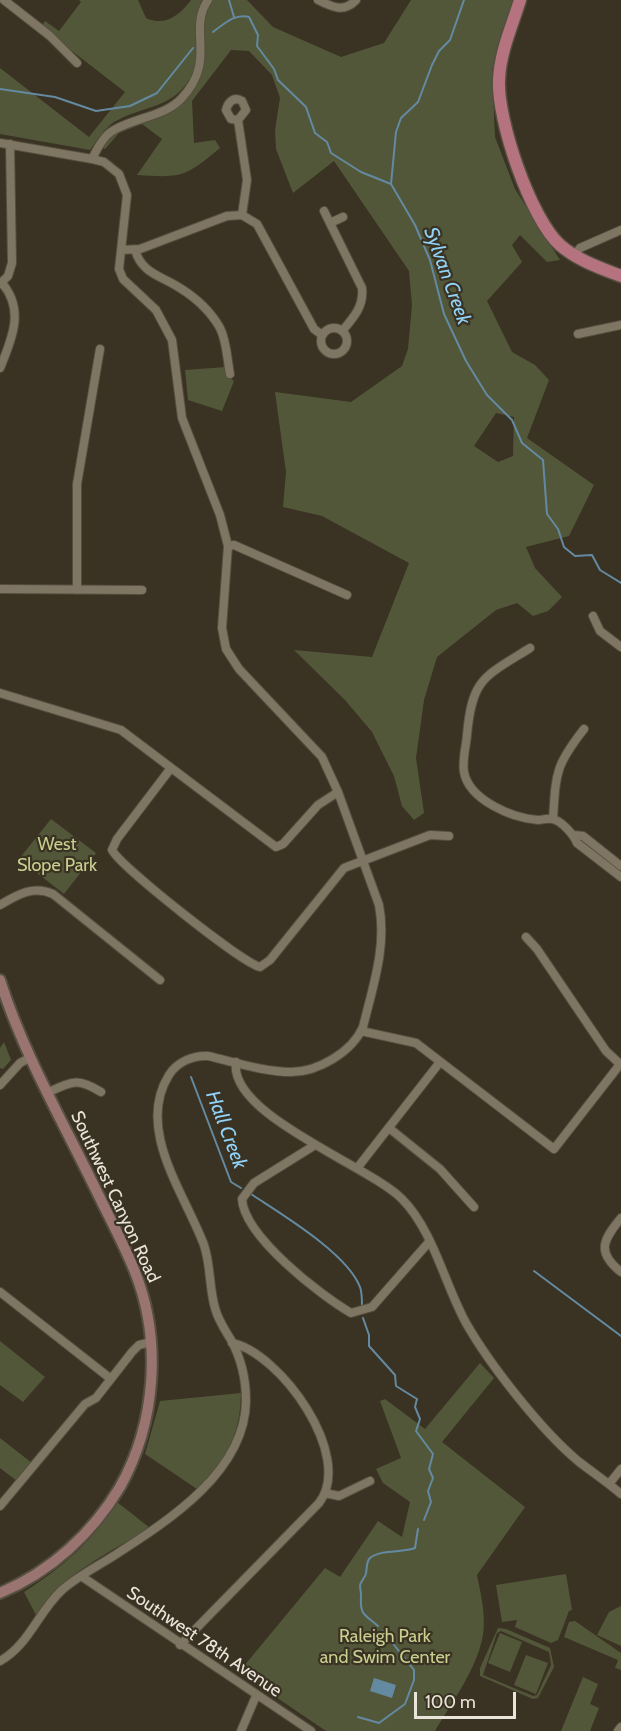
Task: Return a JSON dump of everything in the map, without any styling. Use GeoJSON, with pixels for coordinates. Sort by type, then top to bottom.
{"type":"FeatureCollection","features":[{"type":"Feature","properties":{"kind":"main road"},"geometry":{"type":"LineString","coordinates":[[520,0],[501,64],[499,92],[504,122],[536,212],[555,239],[575,255],[621,276]]}},
{"type":"Feature","properties":{"kind":"main road","name":"Southwest Canyon Road"},"geometry":{"type":"LineString","coordinates":[[0,980],[31,1057],[135,1271],[146,1309],[151,1342],[151,1384],[144,1423],[132,1463],[113,1497],[91,1527],[66,1552],[38,1573],[0,1593]]}},
{"type":"Feature","properties":{"kind":"street"},"geometry":{"type":"LineString","coordinates":[[4,0],[50,36],[77,63]]}},
{"type":"Feature","properties":{"kind":"street"},"geometry":{"type":"LineString","coordinates":[[92,159],[112,130],[173,105],[189,88],[202,62],[200,25],[202,12],[208,0]]}},
{"type":"Feature","properties":{"kind":"street"},"geometry":{"type":"LineString","coordinates":[[318,0],[342,8],[356,0]]}},
{"type":"Feature","properties":{"kind":"street"},"geometry":{"type":"LineString","coordinates":[[238,120],[247,180],[242,215]]}},
{"type":"Feature","properties":{"kind":"street"},"geometry":{"type":"LineString","coordinates":[[0,143],[92,159],[109,165],[126,187],[119,269],[123,279],[156,310],[172,340],[182,418],[220,515],[228,546],[222,628],[226,649],[239,669],[322,757],[338,792],[379,905],[383,924],[381,949],[361,1031],[336,1057],[297,1072],[202,1056],[176,1066],[164,1083],[157,1118],[169,1167],[205,1248],[219,1320],[232,1342],[245,1376],[246,1400],[239,1436],[228,1457],[182,1507],[143,1537],[81,1576],[52,1600],[14,1652],[0,1661]]}},
{"type":"Feature","properties":{"kind":"street"},"geometry":{"type":"LineString","coordinates":[[0,368],[14,332],[14,305],[1,283],[10,272],[12,257],[9,194],[10,144]]}},
{"type":"Feature","properties":{"kind":"street"},"geometry":{"type":"LineString","coordinates":[[324,211],[362,288],[363,298],[360,308],[343,330]]}},
{"type":"Feature","properties":{"kind":"street"},"geometry":{"type":"LineString","coordinates":[[121,250],[135,250],[227,216],[242,215],[256,224],[314,329],[322,335],[323,348],[336,354],[347,344],[347,337],[343,330],[331,327],[322,335]]}},
{"type":"Feature","properties":{"kind":"street"},"geometry":{"type":"LineString","coordinates":[[330,223],[343,217]]}},
{"type":"Feature","properties":{"kind":"street"},"geometry":{"type":"LineString","coordinates":[[575,255],[580,248],[621,230]]}},
{"type":"Feature","properties":{"kind":"street"},"geometry":{"type":"LineString","coordinates":[[135,250],[139,260],[149,272],[186,292],[211,315],[222,333],[230,374]]}},
{"type":"Feature","properties":{"kind":"street"},"geometry":{"type":"LineString","coordinates":[[578,334],[621,326]]}},
{"type":"Feature","properties":{"kind":"street"},"geometry":{"type":"LineString","coordinates":[[77,590],[77,484],[100,349]]}},
{"type":"Feature","properties":{"kind":"street"},"geometry":{"type":"LineString","coordinates":[[228,546],[243,549],[347,595]]}},
{"type":"Feature","properties":{"kind":"street"},"geometry":{"type":"LineString","coordinates":[[0,589],[142,590]]}},
{"type":"Feature","properties":{"kind":"street"},"geometry":{"type":"LineString","coordinates":[[593,616],[600,631],[621,647]]}},
{"type":"Feature","properties":{"kind":"street"},"geometry":{"type":"LineString","coordinates":[[530,648],[490,673],[475,690],[470,706],[464,771],[473,790],[492,805],[529,819],[553,819],[574,835],[583,836],[621,866]]}},
{"type":"Feature","properties":{"kind":"street"},"geometry":{"type":"LineString","coordinates":[[0,693],[115,728],[276,847],[283,844],[318,805],[338,792]]}},
{"type":"Feature","properties":{"kind":"street"},"geometry":{"type":"LineString","coordinates":[[553,819],[556,777],[563,755],[584,729]]}},
{"type":"Feature","properties":{"kind":"street"},"geometry":{"type":"LineString","coordinates":[[171,768],[117,839],[112,850],[121,863],[182,912],[260,967],[270,960],[344,868],[430,835],[449,836]]}},
{"type":"Feature","properties":{"kind":"street"},"geometry":{"type":"LineString","coordinates":[[574,835],[577,843],[621,877]]}},
{"type":"Feature","properties":{"kind":"street"},"geometry":{"type":"LineString","coordinates":[[0,905],[21,894],[44,890],[53,894],[160,980]]}},
{"type":"Feature","properties":{"kind":"street"},"geometry":{"type":"LineString","coordinates":[[361,1031],[416,1043],[554,1149],[620,1064],[606,1051],[537,949],[526,937]]}},
{"type":"Feature","properties":{"kind":"street"},"geometry":{"type":"LineString","coordinates":[[2,1080],[31,1057]]}},
{"type":"Feature","properties":{"kind":"street"},"geometry":{"type":"LineString","coordinates":[[236,1062],[238,1080],[284,1127],[358,1167],[401,1197],[413,1212],[465,1321],[491,1362],[566,1449],[621,1494]]}},
{"type":"Feature","properties":{"kind":"street"},"geometry":{"type":"LineString","coordinates":[[358,1167],[440,1062]]}},
{"type":"Feature","properties":{"kind":"street"},"geometry":{"type":"LineString","coordinates":[[49,1092],[78,1081],[101,1092]]}},
{"type":"Feature","properties":{"kind":"street"},"geometry":{"type":"LineString","coordinates":[[389,1128],[440,1169],[474,1207]]}},
{"type":"Feature","properties":{"kind":"street"},"geometry":{"type":"LineString","coordinates":[[315,1145],[254,1183],[242,1199],[242,1210],[270,1249],[351,1314],[372,1307],[429,1242]]}},
{"type":"Feature","properties":{"kind":"street"},"geometry":{"type":"LineString","coordinates":[[621,1218],[610,1232],[604,1248],[608,1260],[621,1272]]}},
{"type":"Feature","properties":{"kind":"street"},"geometry":{"type":"LineString","coordinates":[[0,1292],[111,1379]]}},
{"type":"Feature","properties":{"kind":"street"},"geometry":{"type":"LineString","coordinates":[[0,1506],[85,1404],[96,1398],[135,1348],[151,1342]]}},
{"type":"Feature","properties":{"kind":"street"},"geometry":{"type":"LineString","coordinates":[[180,1645],[319,1503],[330,1479],[327,1458],[317,1426],[305,1403],[278,1374],[243,1345],[232,1342]]}},
{"type":"Feature","properties":{"kind":"street"},"geometry":{"type":"LineString","coordinates":[[609,1484],[621,1469]]}},
{"type":"Feature","properties":{"kind":"street"},"geometry":{"type":"LineString","coordinates":[[325,1493],[339,1496],[370,1481]]}},
{"type":"Feature","properties":{"kind":"street","name":"Southwest 78th Avenue"},"geometry":{"type":"LineString","coordinates":[[81,1576],[180,1645],[311,1731]]}},
{"type":"Feature","properties":{"kind":"street"},"geometry":{"type":"LineString","coordinates":[[241,1731],[256,1696]]}},
{"type":"Feature","properties":{"kind":"street"},"geometry":{"type":"LineString","coordinates":[[618,1731],[621,1727]]}},
{"type":"Feature","properties":{"kind":"green space"},"geometry":{"type":"Polygon","coordinates":[[[79,0],[138,0],[146,18],[160,21],[177,15],[191,0],[202,0],[198,18],[198,55],[193,72],[186,84],[169,100],[114,122],[90,150],[0,134],[0,68],[89,137],[125,92],[41,27],[45,21],[59,31],[81,2],[79,0]]]}},
{"type":"Feature","properties":{"kind":"green space"},"geometry":{"type":"Polygon","coordinates":[[[212,0],[247,0],[273,27],[341,57],[384,43],[411,0],[513,0],[492,71],[495,137],[515,189],[560,260],[547,262],[520,235],[512,245],[522,262],[487,301],[512,352],[535,365],[549,380],[527,438],[594,485],[569,536],[526,547],[535,568],[562,597],[548,611],[533,616],[517,603],[496,610],[437,657],[424,700],[416,758],[424,813],[414,820],[402,806],[394,776],[372,732],[345,700],[294,650],[372,657],[409,563],[322,516],[283,507],[286,472],[275,392],[351,402],[402,366],[408,349],[412,305],[409,271],[334,161],[293,193],[276,149],[275,130],[280,98],[272,75],[249,51],[231,50],[192,101],[194,143],[215,140],[220,148],[199,165],[182,174],[137,175],[162,139],[142,124],[119,133],[105,149],[102,147],[113,133],[187,97],[203,69],[204,20],[212,0]],[[496,413],[474,446],[498,462],[513,456],[514,417],[496,413]]]}},
{"type":"Feature","properties":{"kind":"green space"},"geometry":{"type":"Polygon","coordinates":[[[226,367],[228,376],[234,381],[222,411],[188,400],[185,370],[226,367]]]}},
{"type":"Feature","properties":{"kind":"green space","name":"West Slope Park"},"geometry":{"type":"Polygon","coordinates":[[[51,819],[96,853],[64,894],[19,859],[51,819]]]}},
{"type":"Feature","properties":{"kind":"green space"},"geometry":{"type":"Polygon","coordinates":[[[4,1042],[11,1060],[3,1069],[0,1068],[0,1048],[4,1042]]]}},
{"type":"Feature","properties":{"kind":"green space"},"geometry":{"type":"Polygon","coordinates":[[[0,1341],[45,1377],[23,1402],[0,1385],[0,1341]]]}},
{"type":"Feature","properties":{"kind":"green space","name":"Raleigh Park and Swim Center"},"geometry":{"type":"Polygon","coordinates":[[[480,1363],[494,1378],[442,1442],[525,1507],[477,1575],[483,1605],[484,1628],[475,1660],[463,1685],[435,1731],[326,1731],[239,1672],[325,1568],[340,1577],[378,1521],[402,1537],[410,1502],[383,1483],[376,1469],[401,1458],[380,1401],[385,1399],[425,1429],[480,1363]]]}},
{"type":"Feature","properties":{"kind":"green space"},"geometry":{"type":"Polygon","coordinates":[[[241,1393],[238,1422],[230,1446],[197,1489],[145,1454],[160,1401],[241,1393]]]}},
{"type":"Feature","properties":{"kind":"green space"},"geometry":{"type":"Polygon","coordinates":[[[0,1438],[32,1463],[17,1481],[0,1468],[0,1438]]]}},
{"type":"Feature","properties":{"kind":"green space"},"geometry":{"type":"Polygon","coordinates":[[[117,1502],[150,1528],[103,1555],[73,1576],[59,1587],[36,1615],[24,1592],[76,1553],[98,1529],[117,1502]]]}},
{"type":"Feature","properties":{"kind":"green space"},"geometry":{"type":"Polygon","coordinates":[[[566,1574],[572,1610],[569,1611],[558,1640],[551,1643],[515,1627],[517,1620],[502,1622],[496,1585],[566,1574]]]}},
{"type":"Feature","properties":{"kind":"green space"},"geometry":{"type":"Polygon","coordinates":[[[621,1606],[621,1646],[597,1635],[609,1612],[621,1606]]]}},
{"type":"Feature","properties":{"kind":"green space"},"geometry":{"type":"Polygon","coordinates":[[[575,1621],[621,1653],[621,1670],[615,1668],[618,1660],[564,1637],[569,1622],[575,1621]]]}},
{"type":"Feature","properties":{"kind":"green space"},"geometry":{"type":"Polygon","coordinates":[[[498,1628],[506,1629],[550,1648],[554,1667],[538,1698],[533,1699],[480,1676],[480,1668],[498,1628]],[[501,1631],[497,1633],[483,1675],[533,1696],[537,1695],[551,1665],[549,1652],[501,1631]]]}},
{"type":"Feature","properties":{"kind":"green space"},"geometry":{"type":"Polygon","coordinates":[[[500,1633],[522,1642],[510,1672],[488,1663],[500,1633]]]}},
{"type":"Feature","properties":{"kind":"green space"},"geometry":{"type":"Polygon","coordinates":[[[526,1655],[548,1663],[536,1694],[514,1685],[526,1655]]]}},
{"type":"Feature","properties":{"kind":"green space"},"geometry":{"type":"Polygon","coordinates":[[[583,1677],[598,1684],[590,1704],[599,1708],[590,1731],[561,1731],[583,1677]]]}},
{"type":"Feature","properties":{"kind":"water"},"geometry":{"type":"Polygon","coordinates":[[[374,1678],[396,1685],[392,1698],[370,1691],[374,1678]]]}},
{"type":"Feature","properties":{"kind":"waterway"},"geometry":{"type":"LineString","coordinates":[[229,0],[234,17]]}},
{"type":"Feature","properties":{"kind":"waterway"},"geometry":{"type":"LineString","coordinates":[[391,184],[396,132],[401,118],[418,102],[439,51],[450,40],[464,0]]}},
{"type":"Feature","properties":{"kind":"waterway","name":"Sylvan Creek"},"geometry":{"type":"LineString","coordinates":[[213,32],[234,18],[249,17],[258,35],[257,46],[274,69],[278,80],[306,107],[315,133],[327,142],[331,153],[361,172],[391,184],[415,225],[430,260],[444,314],[466,361],[487,395],[512,420],[522,443],[543,460],[547,514],[558,529],[564,547],[575,556],[592,555],[600,570],[621,583]]}},
{"type":"Feature","properties":{"kind":"waterway","name":"Sylvan Creek"},"geometry":{"type":"LineString","coordinates":[[0,89],[55,97],[96,111],[130,106],[157,93],[193,48]]}},
{"type":"Feature","properties":{"kind":"waterway","name":"Hall Creek"},"geometry":{"type":"LineString","coordinates":[[191,1077],[231,1182],[241,1188]]}},
{"type":"Feature","properties":{"kind":"waterway","name":"Hall Creek"},"geometry":{"type":"LineString","coordinates":[[251,1194],[312,1235],[342,1261],[360,1287],[362,1306]]}},
{"type":"Feature","properties":{"kind":"waterway"},"geometry":{"type":"LineString","coordinates":[[534,1271],[621,1336]]}},
{"type":"Feature","properties":{"kind":"waterway","name":"Hall Creek"},"geometry":{"type":"LineString","coordinates":[[363,1318],[369,1335],[369,1346],[395,1375],[396,1386],[417,1399],[415,1407],[420,1419],[416,1431],[433,1454],[429,1469],[433,1478],[428,1491],[431,1502],[424,1520]]}},
{"type":"Feature","properties":{"kind":"waterway","name":"Hall Creek"},"geometry":{"type":"LineString","coordinates":[[378,1626],[364,1614],[361,1607],[360,1586],[366,1574],[368,1562],[370,1558],[380,1553],[415,1548],[418,1529]]}},
{"type":"Feature","properties":{"kind":"waterway","name":"Hall Creek"},"geometry":{"type":"LineString","coordinates":[[358,1717],[379,1723],[405,1704],[414,1680],[414,1670],[383,1631]]}}]}
